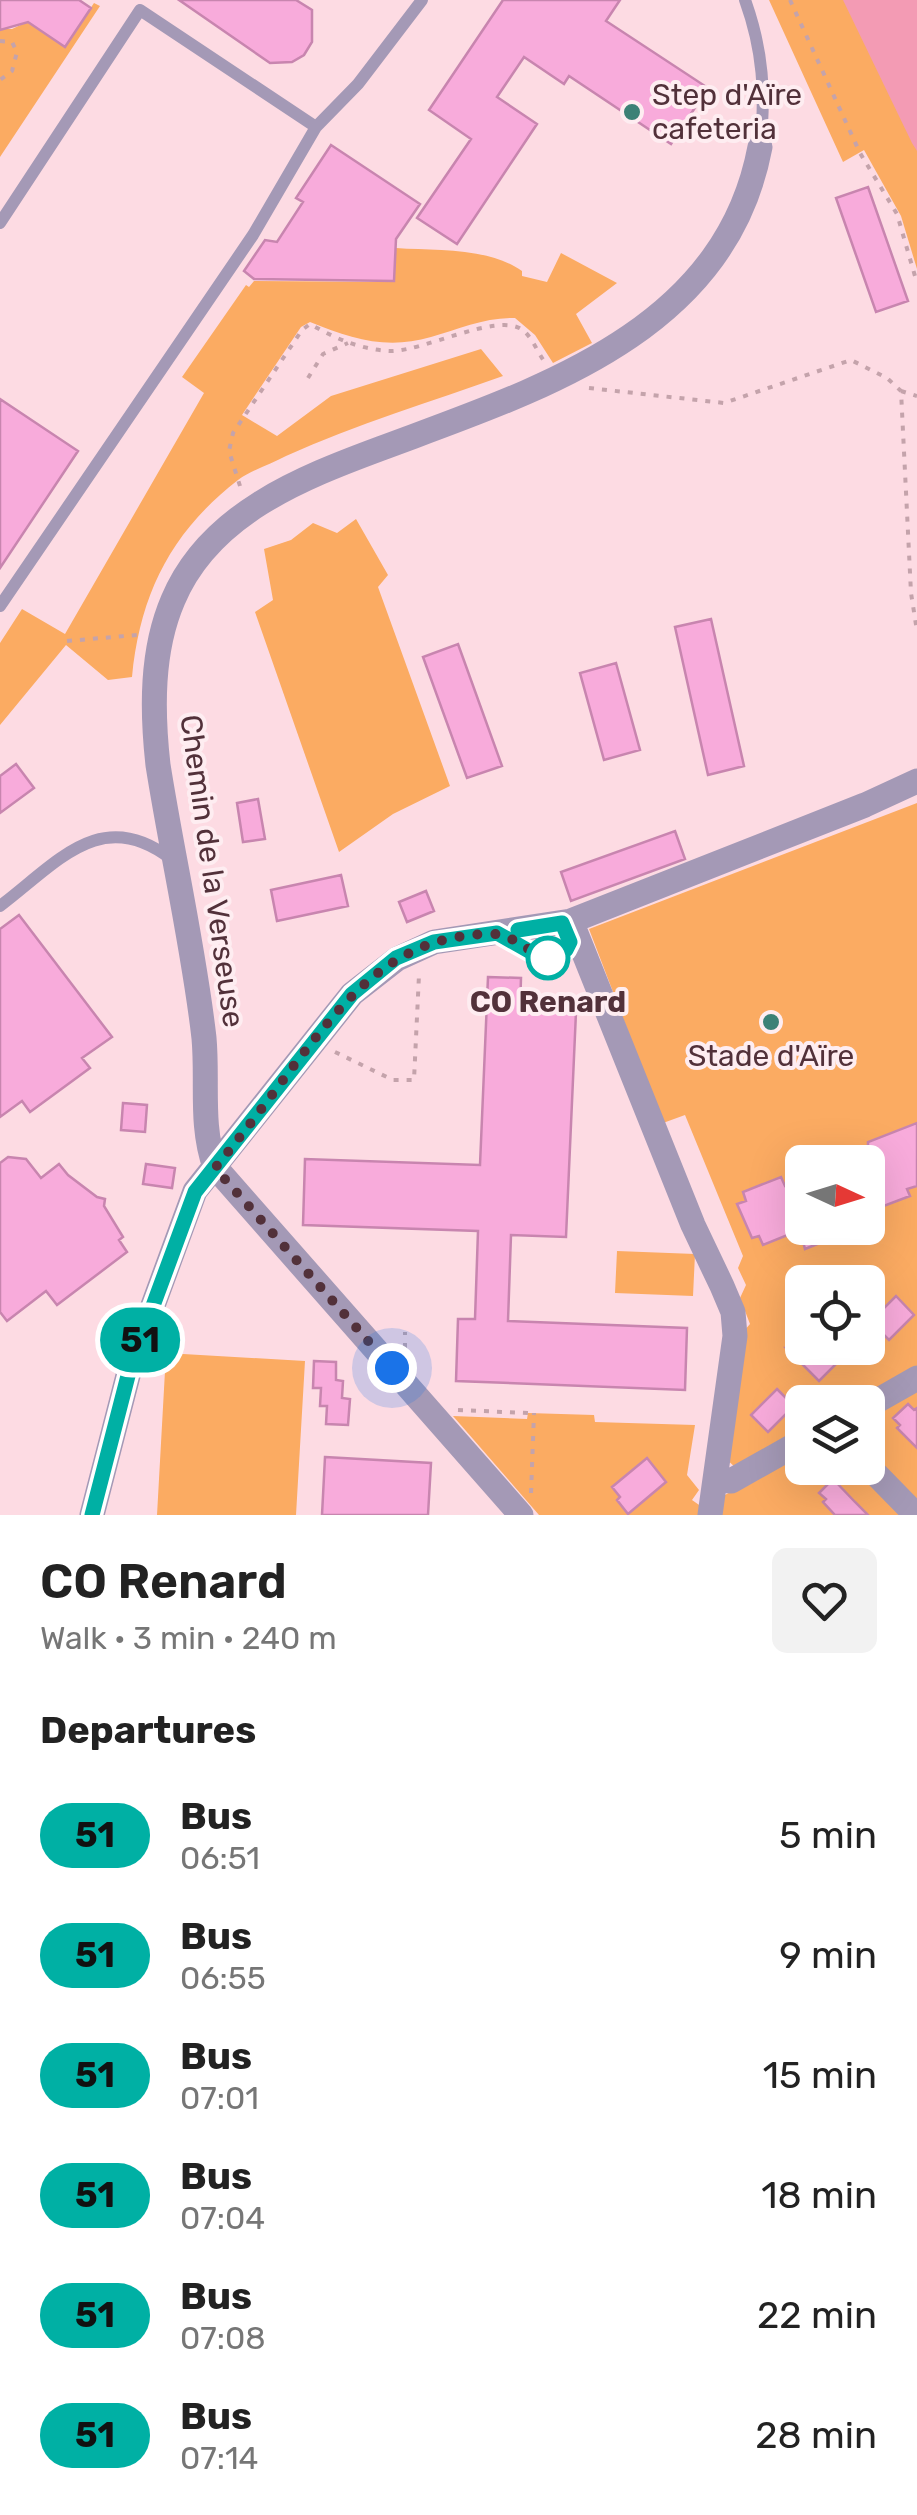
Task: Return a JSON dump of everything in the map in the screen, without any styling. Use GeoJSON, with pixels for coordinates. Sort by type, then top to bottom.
{"type":"FeatureCollection","features":[{"type":"Feature","properties":{"kind":"street","name":"Chemin de la Verseuse"},"geometry":{"type":"LineString","coordinates":[[215,1168],[204,1123],[202,1026],[172,860],[154,727],[158,654],[174,598],[204,551],[250,509],[325,469],[502,404],[562,370],[632,338],[665,311],[706,266],[741,212],[760,147]]}},
{"type":"Feature","properties":{"kind":"street"},"geometry":{"type":"LineString","coordinates":[[92,1515],[130,1368],[195,1192],[322,1030],[372,976],[396,958],[434,942],[566,922],[917,781]]}},
{"type":"Feature","properties":{"kind":"street"},"geometry":{"type":"LineString","coordinates":[[566,922],[733,1312],[735,1336],[710,1515]]}},
{"type":"Feature","properties":{"kind":"street"},"geometry":{"type":"LineString","coordinates":[[215,1168],[511,1509]]}},
{"type":"Feature","properties":{"kind":"street"},"geometry":{"type":"LineString","coordinates":[[885,1396],[917,1378]]}},
{"type":"Feature","properties":{"kind":"street"},"geometry":{"type":"LineString","coordinates":[[715,1479],[731,1481],[785,1451]]}},
{"type":"Feature","properties":{"kind":"street"},"geometry":{"type":"LineString","coordinates":[[885,1483],[916,1515]]}},
{"type":"Feature","properties":{"kind":"lane"},"geometry":{"type":"LineString","coordinates":[[0,606],[252,235],[316,126],[358,84],[422,0]]}},
{"type":"Feature","properties":{"kind":"lane","name":"Chemin de la Verseuse"},"geometry":{"type":"LineString","coordinates":[[745,0],[764,71],[760,147]]}},
{"type":"Feature","properties":{"kind":"lane"},"geometry":{"type":"LineString","coordinates":[[0,224],[140,10],[316,126]]}},
{"type":"Feature","properties":{"kind":"lane"},"geometry":{"type":"LineString","coordinates":[[0,906],[98,837],[131,837],[148,843],[172,860]]}},
{"type":"Feature","properties":{"kind":"path"},"geometry":{"type":"LineString","coordinates":[[790,0],[860,153],[897,214],[917,283]]}},
{"type":"Feature","properties":{"kind":"path"},"geometry":{"type":"LineString","coordinates":[[0,40],[12,42],[17,52],[16,66],[0,80]]}},
{"type":"Feature","properties":{"kind":"path"},"geometry":{"type":"LineString","coordinates":[[240,486],[229,451],[233,433],[302,330],[310,324],[348,344],[402,350],[486,328],[511,326],[524,331],[562,370],[588,388],[719,403],[850,360],[917,396]]}},
{"type":"Feature","properties":{"kind":"path"},"geometry":{"type":"LineString","coordinates":[[308,378],[323,354],[348,344]]}},
{"type":"Feature","properties":{"kind":"path"},"geometry":{"type":"LineString","coordinates":[[902,391],[911,593],[917,631]]}},
{"type":"Feature","properties":{"kind":"path"},"geometry":{"type":"LineString","coordinates":[[68,642],[142,634]]}},
{"type":"Feature","properties":{"kind":"path"},"geometry":{"type":"LineString","coordinates":[[331,1050],[393,1080],[414,1080],[419,977]]}},
{"type":"Feature","properties":{"kind":"path"},"geometry":{"type":"LineString","coordinates":[[520,1006],[582,1008]]}},
{"type":"Feature","properties":{"kind":"path"},"geometry":{"type":"LineString","coordinates":[[456,1410],[531,1413],[511,1509]]}},
{"type":"Feature","properties":{"kind":"shaded area"},"geometry":{"type":"Polygon","coordinates":[[[769,0],[868,0],[917,91],[917,269],[901,216],[864,150],[843,162],[769,0]]]}},
{"type":"Feature","properties":{"kind":"shaded area"},"geometry":{"type":"Polygon","coordinates":[[[843,0],[917,0],[917,151],[912,143],[843,0]]]}},
{"type":"Feature","properties":{"kind":"shaded area"},"geometry":{"type":"Polygon","coordinates":[[[94,3],[100,6],[0,157],[0,29],[12,29],[27,22],[65,46],[94,3]]]}},
{"type":"Feature","properties":{"kind":"shaded area"},"geometry":{"type":"Polygon","coordinates":[[[396,248],[478,254],[509,263],[522,271],[522,276],[547,282],[561,253],[617,283],[576,314],[592,343],[553,363],[535,335],[515,318],[483,321],[399,343],[355,338],[310,322],[301,327],[242,415],[277,436],[331,396],[481,349],[503,376],[339,434],[238,480],[194,521],[163,567],[143,619],[132,677],[108,680],[66,645],[0,725],[0,643],[22,609],[65,634],[204,393],[182,377],[246,285],[249,287],[254,281],[394,282],[396,248]]]}},
{"type":"Feature","properties":{"kind":"shaded area"},"geometry":{"type":"Polygon","coordinates":[[[356,519],[388,575],[378,587],[450,786],[393,814],[339,852],[255,612],[273,600],[264,549],[291,540],[313,523],[337,533],[356,519]]]}},
{"type":"Feature","properties":{"kind":"shaded area","name":"Stade d'Aïre"},"geometry":{"type":"Polygon","coordinates":[[[917,803],[917,1368],[885,1386],[785,1385],[785,1441],[736,1468],[724,1457],[744,1331],[750,1324],[740,1298],[746,1285],[738,1268],[743,1256],[685,1115],[663,1123],[589,929],[917,803]]]}},
{"type":"Feature","properties":{"kind":"shaded area"},"geometry":{"type":"Polygon","coordinates":[[[617,1251],[695,1254],[693,1296],[615,1293],[617,1251]]]}},
{"type":"Feature","properties":{"kind":"shaded area"},"geometry":{"type":"Polygon","coordinates":[[[166,1353],[305,1361],[296,1515],[157,1515],[166,1353]]]}},
{"type":"Feature","properties":{"kind":"shaded area"},"geometry":{"type":"Polygon","coordinates":[[[917,1388],[917,1503],[885,1470],[885,1406],[917,1388]]]}},
{"type":"Feature","properties":{"kind":"shaded area"},"geometry":{"type":"Polygon","coordinates":[[[528,1413],[594,1415],[595,1422],[695,1425],[687,1475],[699,1490],[692,1500],[702,1507],[701,1515],[539,1515],[453,1416],[527,1419],[528,1413]]]}},
{"type":"Feature","properties":{"kind":"shaded area"},"geometry":{"type":"Polygon","coordinates":[[[785,1462],[785,1485],[872,1485],[902,1515],[720,1515],[723,1496],[785,1462]]]}},
{"type":"Feature","properties":{"kind":"building"},"geometry":{"type":"Polygon","coordinates":[[[0,0],[79,0],[91,8],[65,47],[28,22],[0,30],[0,0]]]}},
{"type":"Feature","properties":{"kind":"building"},"geometry":{"type":"Polygon","coordinates":[[[179,0],[296,0],[312,10],[312,42],[304,55],[292,62],[270,63],[179,0]]]}},
{"type":"Feature","properties":{"kind":"building"},"geometry":{"type":"Polygon","coordinates":[[[503,0],[620,0],[606,21],[708,88],[671,144],[569,76],[564,84],[524,57],[497,97],[537,124],[457,244],[417,218],[471,139],[429,110],[503,0]]]}},
{"type":"Feature","properties":{"kind":"building"},"geometry":{"type":"Polygon","coordinates":[[[331,145],[420,204],[396,239],[394,281],[254,279],[244,271],[265,240],[277,242],[303,202],[296,198],[331,145]]]}},
{"type":"Feature","properties":{"kind":"building"},"geometry":{"type":"Polygon","coordinates":[[[868,187],[908,301],[876,312],[836,198],[868,187]]]}},
{"type":"Feature","properties":{"kind":"building"},"geometry":{"type":"Polygon","coordinates":[[[0,399],[78,451],[0,568],[0,399]]]}},
{"type":"Feature","properties":{"kind":"building"},"geometry":{"type":"Polygon","coordinates":[[[711,619],[744,766],[708,775],[675,627],[711,619]]]}},
{"type":"Feature","properties":{"kind":"building"},"geometry":{"type":"Polygon","coordinates":[[[458,644],[502,766],[467,778],[423,657],[458,644]]]}},
{"type":"Feature","properties":{"kind":"building"},"geometry":{"type":"Polygon","coordinates":[[[616,663],[640,750],[604,760],[580,673],[616,663]]]}},
{"type":"Feature","properties":{"kind":"building"},"geometry":{"type":"Polygon","coordinates":[[[16,764],[34,788],[0,813],[0,776],[16,764]]]}},
{"type":"Feature","properties":{"kind":"building"},"geometry":{"type":"Polygon","coordinates":[[[258,799],[265,839],[243,842],[237,803],[258,799]]]}},
{"type":"Feature","properties":{"kind":"building"},"geometry":{"type":"Polygon","coordinates":[[[675,831],[685,859],[571,901],[561,872],[675,831]]]}},
{"type":"Feature","properties":{"kind":"building"},"geometry":{"type":"Polygon","coordinates":[[[341,875],[348,906],[277,921],[271,890],[341,875]]]}},
{"type":"Feature","properties":{"kind":"building"},"geometry":{"type":"Polygon","coordinates":[[[426,891],[434,911],[407,922],[399,902],[426,891]]]}},
{"type":"Feature","properties":{"kind":"building"},"geometry":{"type":"Polygon","coordinates":[[[19,915],[112,1037],[82,1058],[90,1068],[30,1112],[22,1101],[0,1117],[0,929],[19,915]]]}},
{"type":"Feature","properties":{"kind":"building"},"geometry":{"type":"Polygon","coordinates":[[[488,977],[521,978],[520,1010],[576,1012],[566,1237],[511,1235],[508,1321],[687,1328],[685,1390],[456,1381],[458,1319],[475,1319],[478,1231],[303,1225],[305,1159],[480,1165],[488,977]]]}},
{"type":"Feature","properties":{"kind":"building"},"geometry":{"type":"Polygon","coordinates":[[[123,1103],[147,1105],[145,1132],[121,1130],[123,1103]]]}},
{"type":"Feature","properties":{"kind":"building"},"geometry":{"type":"Polygon","coordinates":[[[917,1123],[917,1186],[907,1189],[910,1196],[885,1206],[885,1145],[868,1142],[917,1123]]]}},
{"type":"Feature","properties":{"kind":"building"},"geometry":{"type":"Polygon","coordinates":[[[8,1157],[26,1159],[41,1178],[59,1164],[68,1175],[105,1199],[104,1206],[123,1237],[119,1240],[127,1252],[57,1305],[46,1291],[7,1321],[0,1312],[0,1163],[8,1157]]]}},
{"type":"Feature","properties":{"kind":"building"},"geometry":{"type":"Polygon","coordinates":[[[146,1164],[175,1168],[172,1188],[143,1184],[146,1164]]]}},
{"type":"Feature","properties":{"kind":"building"},"geometry":{"type":"Polygon","coordinates":[[[781,1177],[785,1186],[785,1236],[763,1245],[759,1236],[752,1238],[737,1204],[746,1201],[743,1192],[781,1177]]]}},
{"type":"Feature","properties":{"kind":"building"},"geometry":{"type":"Polygon","coordinates":[[[896,1296],[914,1315],[889,1340],[885,1336],[885,1307],[896,1296]]]}},
{"type":"Feature","properties":{"kind":"building"},"geometry":{"type":"Polygon","coordinates":[[[314,1361],[336,1362],[336,1380],[343,1381],[342,1398],[350,1399],[348,1425],[326,1424],[327,1406],[320,1406],[321,1388],[313,1388],[314,1361]]]}},
{"type":"Feature","properties":{"kind":"building"},"geometry":{"type":"Polygon","coordinates":[[[803,1365],[835,1365],[819,1381],[803,1365]]]}},
{"type":"Feature","properties":{"kind":"building"},"geometry":{"type":"Polygon","coordinates":[[[777,1389],[785,1397],[785,1415],[768,1432],[751,1415],[777,1389]]]}},
{"type":"Feature","properties":{"kind":"building"},"geometry":{"type":"Polygon","coordinates":[[[908,1404],[914,1410],[917,1408],[917,1448],[897,1428],[900,1425],[893,1418],[908,1404]]]}},
{"type":"Feature","properties":{"kind":"building"},"geometry":{"type":"Polygon","coordinates":[[[325,1457],[431,1463],[428,1515],[322,1515],[325,1457]]]}},
{"type":"Feature","properties":{"kind":"building"},"geometry":{"type":"Polygon","coordinates":[[[647,1458],[666,1482],[628,1514],[612,1487],[647,1458]]]}},
{"type":"Feature","properties":{"kind":"building"},"geometry":{"type":"Polygon","coordinates":[[[827,1485],[839,1485],[868,1515],[835,1515],[819,1493],[827,1485]]]}},
{"type":"Feature","properties":{"kind":"bus line","name":"51"},"geometry":{"type":"LineString","coordinates":[[92,1515],[130,1368],[195,1192],[322,1030],[372,976],[396,958],[434,942],[497,933],[548,958],[558,956],[570,942],[562,923],[518,930]]}},
{"type":"Feature","properties":{"kind":"place","name":"Step d'Aïre cafeteria"},"geometry":{"type":"Point","coordinates":[632,112]}},
{"type":"Feature","properties":{"kind":"place","name":"CO Renard"},"geometry":{"type":"Point","coordinates":[548,958]}},
{"type":"Feature","properties":{"kind":"place","name":"Stade d'Aïre"},"geometry":{"type":"Point","coordinates":[771,1022]}},
{"type":"Feature","properties":{"kind":"route"},"geometry":{"type":"LineString","coordinates":[[392,1368],[215,1168],[352,994],[396,958],[434,942],[497,933],[548,958]]}}]}
